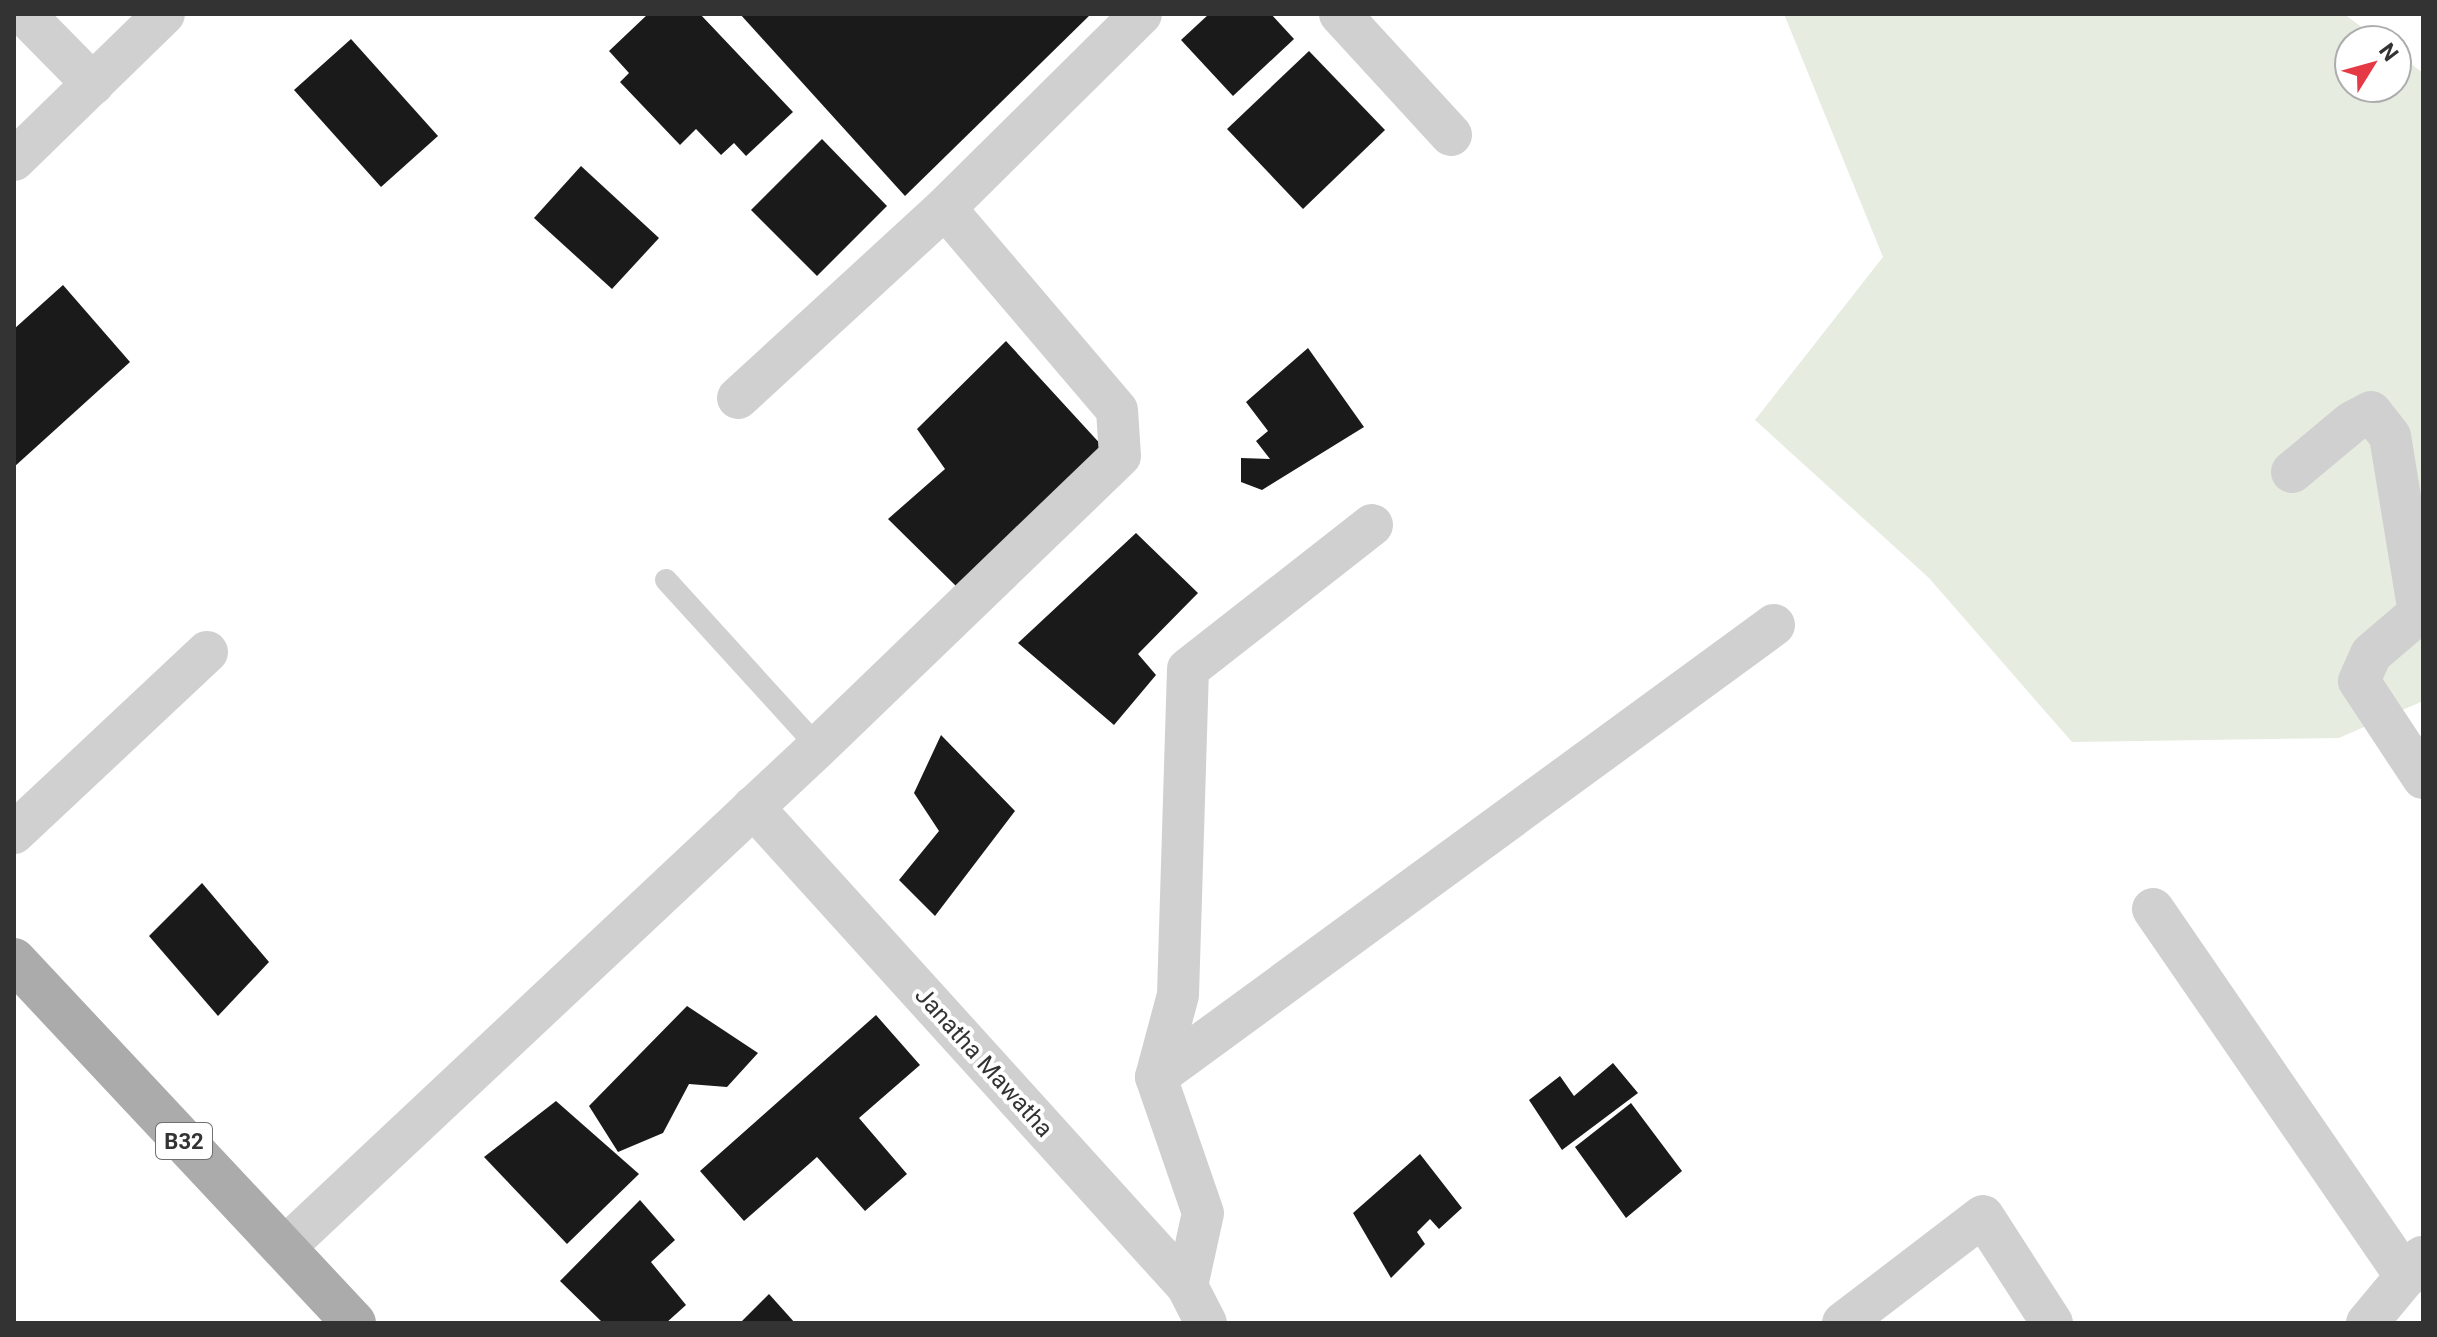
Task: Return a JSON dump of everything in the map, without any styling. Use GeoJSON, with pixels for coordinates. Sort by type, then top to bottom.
{"type":"FeatureCollection","features":[{"type":"Feature","properties":{"kind":"main road","name":"B32"},"geometry":{"type":"LineString","coordinates":[[14,960],[354,1323]]}},
{"type":"Feature","properties":{"kind":"street"},"geometry":{"type":"LineString","coordinates":[[24,14],[93,84]]}},
{"type":"Feature","properties":{"kind":"street"},"geometry":{"type":"LineString","coordinates":[[14,160],[164,14]]}},
{"type":"Feature","properties":{"kind":"street"},"geometry":{"type":"LineString","coordinates":[[738,398],[945,208],[1141,14]]}},
{"type":"Feature","properties":{"kind":"street"},"geometry":{"type":"LineString","coordinates":[[1340,14],[1451,135]]}},
{"type":"Feature","properties":{"kind":"street"},"geometry":{"type":"LineString","coordinates":[[284,1248],[818,747],[1120,456],[1117,410],[945,208]]}},
{"type":"Feature","properties":{"kind":"street"},"geometry":{"type":"LineString","coordinates":[[2292,472],[2352,422],[2371,412],[2390,436],[2419,613],[2371,654],[2359,681],[2423,778]]}},
{"type":"Feature","properties":{"kind":"street"},"geometry":{"type":"LineString","coordinates":[[1187,1286],[1203,1213],[1156,1077],[1178,995],[1188,669],[1372,525]]}},
{"type":"Feature","properties":{"kind":"street"},"geometry":{"type":"LineString","coordinates":[[1156,1077],[1774,625]]}},
{"type":"Feature","properties":{"kind":"street"},"geometry":{"type":"LineString","coordinates":[[14,833],[207,652]]}},
{"type":"Feature","properties":{"kind":"street","name":"Janatha Mawatha"},"geometry":{"type":"LineString","coordinates":[[753,807],[1187,1286],[1206,1323]]}},
{"type":"Feature","properties":{"kind":"street"},"geometry":{"type":"LineString","coordinates":[[2153,909],[2415,1267],[2367,1323]]}},
{"type":"Feature","properties":{"kind":"street"},"geometry":{"type":"LineString","coordinates":[[1843,1323],[1983,1216],[2052,1323]]}},
{"type":"Feature","properties":{"kind":"lane"},"geometry":{"type":"LineString","coordinates":[[666,580],[818,747]]}},
{"type":"Feature","properties":{"kind":"shaded area"},"geometry":{"type":"Polygon","coordinates":[[[1784,14],[2344,14],[2357,24],[2333,24],[2333,104],[2413,104],[2413,65],[2423,73],[2423,701],[2339,738],[2072,742],[1929,578],[1755,420],[1883,257],[1784,14]]]}},
{"type":"Feature","properties":{"kind":"building"},"geometry":{"type":"Polygon","coordinates":[[[648,14],[700,14],[793,112],[746,156],[734,143],[721,155],[696,129],[680,145],[620,82],[629,73],[609,51],[648,14]]]}},
{"type":"Feature","properties":{"kind":"building"},"geometry":{"type":"Polygon","coordinates":[[[740,14],[1091,14],[905,196],[740,14]]]}},
{"type":"Feature","properties":{"kind":"building"},"geometry":{"type":"Polygon","coordinates":[[[1209,14],[1271,14],[1294,39],[1233,96],[1181,40],[1209,14]]]}},
{"type":"Feature","properties":{"kind":"building"},"geometry":{"type":"Polygon","coordinates":[[[351,39],[438,136],[381,187],[294,90],[351,39]]]}},
{"type":"Feature","properties":{"kind":"building"},"geometry":{"type":"Polygon","coordinates":[[[1309,51],[1385,130],[1303,209],[1227,129],[1309,51]]]}},
{"type":"Feature","properties":{"kind":"building"},"geometry":{"type":"Polygon","coordinates":[[[822,139],[887,206],[817,276],[751,210],[822,139]]]}},
{"type":"Feature","properties":{"kind":"building"},"geometry":{"type":"Polygon","coordinates":[[[581,166],[659,238],[612,289],[534,218],[581,166]]]}},
{"type":"Feature","properties":{"kind":"building"},"geometry":{"type":"Polygon","coordinates":[[[63,285],[130,362],[14,467],[14,329],[63,285]]]}},
{"type":"Feature","properties":{"kind":"building"},"geometry":{"type":"Polygon","coordinates":[[[1006,341],[1105,449],[958,588],[888,519],[945,469],[917,429],[1006,341]]]}},
{"type":"Feature","properties":{"kind":"building"},"geometry":{"type":"Polygon","coordinates":[[[1308,348],[1364,427],[1262,490],[1241,482],[1241,458],[1270,459],[1256,441],[1268,431],[1246,402],[1308,348]]]}},
{"type":"Feature","properties":{"kind":"building"},"geometry":{"type":"Polygon","coordinates":[[[1136,533],[1198,593],[1138,654],[1156,675],[1114,725],[1018,643],[1136,533]]]}},
{"type":"Feature","properties":{"kind":"building"},"geometry":{"type":"Polygon","coordinates":[[[941,735],[1015,811],[935,916],[899,880],[939,831],[914,793],[941,735]]]}},
{"type":"Feature","properties":{"kind":"building"},"geometry":{"type":"Polygon","coordinates":[[[202,883],[269,962],[218,1016],[149,936],[202,883]]]}},
{"type":"Feature","properties":{"kind":"building"},"geometry":{"type":"Polygon","coordinates":[[[687,1006],[758,1053],[727,1087],[689,1084],[663,1133],[618,1152],[589,1106],[687,1006]]]}},
{"type":"Feature","properties":{"kind":"building"},"geometry":{"type":"Polygon","coordinates":[[[876,1015],[920,1065],[859,1118],[907,1174],[865,1211],[817,1157],[744,1221],[700,1171],[876,1015]]]}},
{"type":"Feature","properties":{"kind":"building"},"geometry":{"type":"Polygon","coordinates":[[[1613,1063],[1638,1093],[1562,1150],[1529,1100],[1560,1076],[1574,1096],[1613,1063]]]}},
{"type":"Feature","properties":{"kind":"building"},"geometry":{"type":"Polygon","coordinates":[[[556,1101],[639,1174],[567,1244],[484,1157],[556,1101]]]}},
{"type":"Feature","properties":{"kind":"building"},"geometry":{"type":"Polygon","coordinates":[[[1631,1103],[1682,1171],[1626,1218],[1575,1147],[1631,1103]]]}},
{"type":"Feature","properties":{"kind":"building"},"geometry":{"type":"Polygon","coordinates":[[[1420,1154],[1462,1208],[1439,1229],[1430,1219],[1417,1232],[1425,1244],[1391,1278],[1353,1213],[1420,1154]]]}},
{"type":"Feature","properties":{"kind":"building"},"geometry":{"type":"Polygon","coordinates":[[[640,1200],[675,1240],[651,1262],[686,1305],[666,1323],[603,1323],[560,1281],[640,1200]]]}},
{"type":"Feature","properties":{"kind":"building"},"geometry":{"type":"Polygon","coordinates":[[[769,1294],[795,1323],[740,1323],[769,1294]]]}}]}
